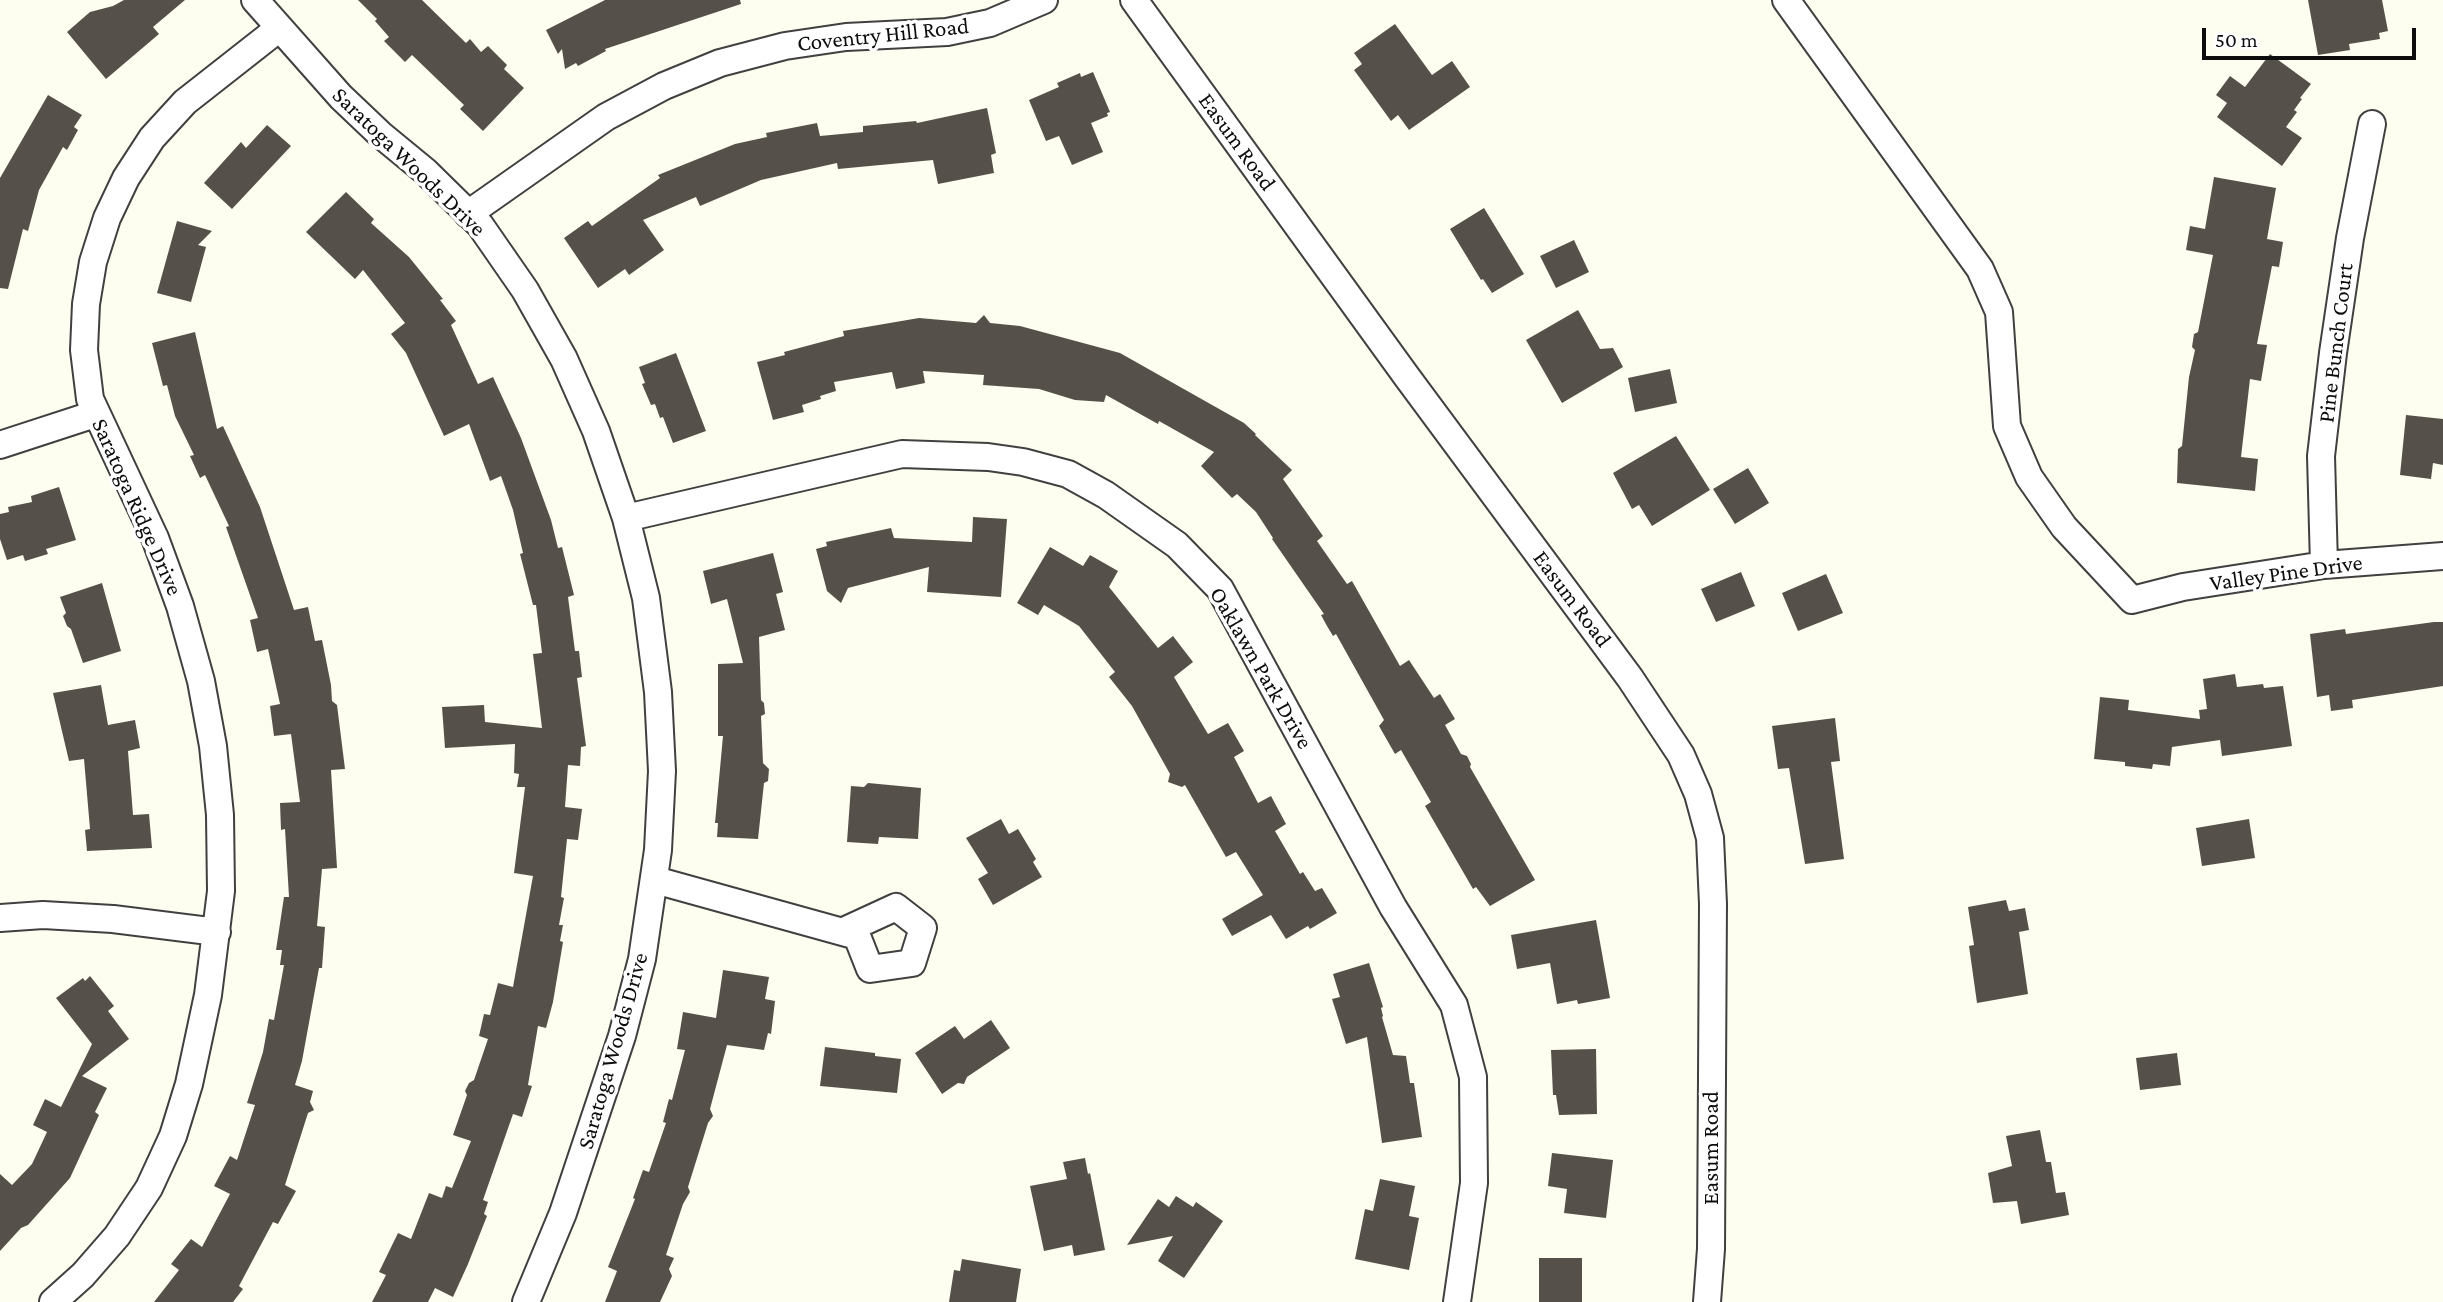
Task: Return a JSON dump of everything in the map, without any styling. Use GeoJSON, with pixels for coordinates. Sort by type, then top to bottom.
{"type":"FeatureCollection","features":[{"type":"Feature","properties":{"kind":"street","name":"Saratoga Woods Drive"},"geometry":{"type":"LineString","coordinates":[[255,0],[341,97],[425,171],[480,225],[525,290],[564,359],[596,431],[626,519],[646,598],[658,692],[662,771],[655,880],[642,960],[622,1036],[563,1213],[526,1302]]}},
{"type":"Feature","properties":{"kind":"street","name":"Coventry Hill Road"},"geometry":{"type":"LineString","coordinates":[[468,214],[607,117],[664,86],[720,63],[785,46],[846,37],[947,32],[990,23],[1044,0]]}},
{"type":"Feature","properties":{"kind":"street","name":"Easum Road"},"geometry":{"type":"LineString","coordinates":[[1134,0],[1407,377],[1630,678],[1681,755],[1698,794],[1710,838],[1713,904],[1711,1249],[1707,1302]]}},
{"type":"Feature","properties":{"kind":"street","name":"Valley Pine Drive"},"geometry":{"type":"LineString","coordinates":[[1786,0],[1980,269],[1999,313],[2007,426],[2029,477],[2064,527],[2132,600],[2183,587],[2324,565],[2443,556]]}},
{"type":"Feature","properties":{"kind":"street","name":"Saratoga Ridge Drive"},"geometry":{"type":"LineString","coordinates":[[53,1302],[83,1275],[117,1236],[149,1188],[173,1136],[192,1071],[208,995],[220,891],[220,816],[213,746],[201,681],[180,606],[155,538],[90,400],[84,350],[86,303],[93,262],[107,218],[127,178],[152,138],[185,102],[278,29]]}},
{"type":"Feature","properties":{"kind":"street","name":"Pine Bunch Court"},"geometry":{"type":"LineString","coordinates":[[2324,565],[2323,443],[2350,238],[2372,124]]}},
{"type":"Feature","properties":{"kind":"street"},"geometry":{"type":"LineString","coordinates":[[0,445],[95,414]]}},
{"type":"Feature","properties":{"kind":"street","name":"Oaklawn Park Drive"},"geometry":{"type":"LineString","coordinates":[[626,519],[902,454],[988,457],[1023,462],[1068,474],[1106,495],[1177,545],[1220,589],[1393,908],[1454,1005],[1474,1077],[1474,1183],[1457,1302]]}},
{"type":"Feature","properties":{"kind":"street"},"geometry":{"type":"LineString","coordinates":[[655,880],[857,936],[870,969],[912,963],[923,928],[896,907],[846,930]]}},
{"type":"Feature","properties":{"kind":"street"},"geometry":{"type":"LineString","coordinates":[[0,918],[43,915],[113,919],[217,932]]}},
{"type":"Feature","properties":{"kind":"building"},"geometry":{"type":"Polygon","coordinates":[[[124,0],[185,0],[153,27],[159,34],[106,79],[67,32],[90,12],[124,0]]]}},
{"type":"Feature","properties":{"kind":"building"},"geometry":{"type":"Polygon","coordinates":[[[358,0],[422,0],[466,43],[470,39],[481,52],[488,46],[507,65],[504,69],[524,88],[483,131],[460,109],[464,105],[412,55],[405,62],[384,41],[389,37],[375,21],[377,19],[358,0]]]}},
{"type":"Feature","properties":{"kind":"building"},"geometry":{"type":"Polygon","coordinates":[[[605,0],[740,0],[741,4],[605,49],[606,51],[578,66],[576,63],[565,69],[562,49],[558,54],[546,30],[605,0]]]}},
{"type":"Feature","properties":{"kind":"building"},"geometry":{"type":"Polygon","coordinates":[[[2308,0],[2382,0],[2388,31],[2379,33],[2380,39],[2349,44],[2350,50],[2318,55],[2308,0]]]}},
{"type":"Feature","properties":{"kind":"building"},"geometry":{"type":"Polygon","coordinates":[[[1395,24],[1432,75],[1452,61],[1470,87],[1409,130],[1398,115],[1391,121],[1354,70],[1362,64],[1354,53],[1395,24]]]}},
{"type":"Feature","properties":{"kind":"building"},"geometry":{"type":"Polygon","coordinates":[[[2270,54],[2311,84],[2300,98],[2302,99],[2294,110],[2297,112],[2286,127],[2302,138],[2282,166],[2217,117],[2227,103],[2216,95],[2230,76],[2245,87],[2270,54]]]}},
{"type":"Feature","properties":{"kind":"building"},"geometry":{"type":"Polygon","coordinates":[[[1093,72],[1110,112],[1107,113],[1108,116],[1091,123],[1103,152],[1072,165],[1059,136],[1046,141],[1029,100],[1059,87],[1057,83],[1080,73],[1081,77],[1093,72]]]}},
{"type":"Feature","properties":{"kind":"building"},"geometry":{"type":"Polygon","coordinates":[[[48,95],[82,115],[74,127],[78,130],[67,150],[63,147],[39,190],[28,231],[23,229],[8,289],[0,288],[0,178],[48,95]]]}},
{"type":"Feature","properties":{"kind":"building"},"geometry":{"type":"Polygon","coordinates":[[[987,108],[996,153],[991,155],[994,173],[938,184],[933,160],[838,169],[837,163],[761,180],[700,206],[696,197],[643,220],[664,250],[629,275],[625,269],[598,288],[564,238],[588,221],[592,226],[660,178],[658,175],[735,144],[767,137],[766,133],[817,123],[820,136],[863,132],[863,126],[917,123],[987,108]]]}},
{"type":"Feature","properties":{"kind":"building"},"geometry":{"type":"Polygon","coordinates":[[[267,125],[291,146],[232,209],[204,183],[241,142],[246,148],[267,125]]]}},
{"type":"Feature","properties":{"kind":"building"},"geometry":{"type":"Polygon","coordinates":[[[2214,177],[2276,188],[2267,239],[2283,242],[2279,267],[2272,266],[2257,344],[2267,345],[2261,381],[2250,379],[2241,457],[2258,459],[2255,491],[2177,483],[2178,449],[2182,446],[2189,377],[2195,350],[2192,347],[2194,334],[2198,332],[2213,255],[2186,250],[2190,226],[2205,229],[2214,177]]]}},
{"type":"Feature","properties":{"kind":"building"},"geometry":{"type":"Polygon","coordinates":[[[346,192],[374,219],[371,223],[409,257],[443,299],[440,300],[456,321],[451,325],[478,384],[493,377],[521,438],[551,520],[558,548],[562,547],[574,595],[568,597],[575,651],[579,651],[582,677],[577,678],[586,746],[581,747],[580,766],[568,765],[565,807],[582,809],[578,840],[567,839],[561,897],[564,898],[559,925],[563,925],[560,941],[563,942],[553,1002],[546,1028],[538,1026],[528,1085],[532,1086],[522,1117],[513,1114],[483,1200],[488,1202],[484,1214],[487,1216],[468,1264],[453,1297],[435,1288],[428,1302],[372,1302],[386,1275],[379,1272],[398,1233],[411,1239],[429,1193],[442,1198],[446,1186],[452,1188],[471,1141],[453,1135],[467,1095],[465,1091],[474,1080],[488,1039],[479,1036],[484,1014],[490,1015],[498,983],[513,987],[533,876],[514,873],[525,787],[517,787],[519,774],[514,773],[515,744],[445,748],[442,707],[484,705],[485,722],[542,728],[533,654],[542,653],[536,605],[533,605],[520,554],[523,553],[513,510],[501,476],[490,481],[469,424],[444,436],[406,353],[391,334],[405,323],[363,270],[355,279],[306,232],[346,192]]]}},
{"type":"Feature","properties":{"kind":"building"},"geometry":{"type":"Polygon","coordinates":[[[1484,208],[1524,274],[1492,293],[1450,229],[1484,208]]]}},
{"type":"Feature","properties":{"kind":"building"},"geometry":{"type":"Polygon","coordinates":[[[177,221],[212,231],[198,245],[206,247],[191,302],[157,293],[177,221]]]}},
{"type":"Feature","properties":{"kind":"building"},"geometry":{"type":"Polygon","coordinates":[[[1574,240],[1589,272],[1556,288],[1540,256],[1574,240]]]}},
{"type":"Feature","properties":{"kind":"building"},"geometry":{"type":"Polygon","coordinates":[[[1578,310],[1600,349],[1613,348],[1623,367],[1562,403],[1526,340],[1578,310]]]}},
{"type":"Feature","properties":{"kind":"building"},"geometry":{"type":"Polygon","coordinates":[[[984,315],[990,323],[1020,326],[1120,353],[1244,423],[1292,470],[1283,479],[1323,536],[1317,541],[1347,584],[1352,581],[1400,666],[1409,660],[1434,698],[1440,694],[1455,719],[1445,725],[1461,754],[1467,756],[1470,767],[1535,880],[1490,906],[1476,887],[1473,889],[1425,806],[1431,802],[1401,750],[1395,754],[1379,726],[1384,720],[1336,634],[1333,636],[1327,626],[1321,615],[1324,614],[1256,512],[1237,494],[1232,498],[1201,466],[1214,452],[1106,395],[1104,402],[1075,400],[1039,389],[983,385],[984,375],[923,371],[925,383],[896,389],[892,372],[834,382],[836,391],[802,405],[804,412],[773,420],[757,362],[844,336],[843,331],[919,318],[976,323],[984,315]]]}},
{"type":"Feature","properties":{"kind":"building"},"geometry":{"type":"Polygon","coordinates":[[[195,332],[217,429],[223,426],[260,507],[294,610],[308,607],[315,641],[322,640],[332,701],[337,705],[345,769],[331,770],[337,868],[322,869],[317,926],[325,927],[322,968],[319,968],[295,1085],[313,1091],[310,1102],[314,1110],[308,1113],[285,1185],[296,1191],[278,1224],[273,1222],[239,1286],[243,1289],[233,1302],[154,1302],[179,1270],[171,1264],[191,1239],[202,1247],[230,1194],[214,1186],[230,1156],[237,1160],[255,1105],[247,1103],[263,1052],[269,1019],[274,1020],[284,965],[280,965],[282,950],[276,950],[284,897],[289,897],[285,829],[281,830],[280,803],[300,802],[291,734],[274,736],[270,706],[280,704],[268,649],[257,652],[250,620],[258,618],[226,527],[229,526],[205,475],[200,478],[190,456],[194,455],[175,416],[167,385],[163,386],[152,343],[195,332]]]}},
{"type":"Feature","properties":{"kind":"building"},"geometry":{"type":"Polygon","coordinates":[[[676,353],[706,431],[673,443],[663,417],[660,418],[655,404],[651,405],[642,384],[645,383],[639,367],[676,353]]]}},
{"type":"Feature","properties":{"kind":"building"},"geometry":{"type":"Polygon","coordinates":[[[1670,369],[1677,403],[1635,412],[1628,378],[1670,369]]]}},
{"type":"Feature","properties":{"kind":"building"},"geometry":{"type":"Polygon","coordinates":[[[2406,415],[2443,419],[2443,465],[2433,463],[2431,479],[2400,475],[2406,415]]]}},
{"type":"Feature","properties":{"kind":"building"},"geometry":{"type":"Polygon","coordinates":[[[1676,436],[1710,490],[1652,526],[1639,505],[1632,509],[1613,473],[1676,436]]]}},
{"type":"Feature","properties":{"kind":"building"},"geometry":{"type":"Polygon","coordinates":[[[1748,468],[1769,503],[1735,524],[1713,489],[1748,468]]]}},
{"type":"Feature","properties":{"kind":"building"},"geometry":{"type":"Polygon","coordinates":[[[59,487],[76,540],[46,549],[48,554],[25,561],[23,555],[7,560],[0,539],[0,514],[9,512],[8,507],[32,502],[31,496],[59,487]]]}},
{"type":"Feature","properties":{"kind":"building"},"geometry":{"type":"Polygon","coordinates":[[[973,517],[1007,519],[1001,597],[927,592],[929,567],[848,588],[841,603],[827,591],[816,549],[827,546],[826,542],[891,528],[894,538],[972,542],[973,517]]]}},
{"type":"Feature","properties":{"kind":"building"},"geometry":{"type":"Polygon","coordinates":[[[1050,547],[1083,566],[1090,555],[1118,571],[1109,587],[1158,648],[1173,636],[1193,662],[1174,677],[1208,734],[1228,723],[1244,751],[1234,757],[1258,803],[1271,796],[1286,824],[1275,831],[1300,874],[1303,872],[1315,891],[1322,888],[1337,913],[1286,939],[1271,915],[1232,936],[1222,919],[1263,895],[1236,852],[1226,857],[1185,785],[1182,787],[1168,782],[1170,774],[1132,706],[1109,677],[1115,672],[1079,626],[1044,605],[1038,615],[1017,603],[1050,547]]]}},
{"type":"Feature","properties":{"kind":"building"},"geometry":{"type":"Polygon","coordinates":[[[773,553],[783,592],[776,594],[785,630],[759,637],[761,700],[765,714],[761,716],[763,763],[769,769],[768,781],[764,783],[758,839],[717,837],[718,823],[715,823],[723,736],[718,736],[718,664],[743,663],[727,599],[711,604],[703,571],[773,553]]]}},
{"type":"Feature","properties":{"kind":"building"},"geometry":{"type":"Polygon","coordinates":[[[1741,572],[1755,606],[1716,622],[1701,589],[1741,572]]]}},
{"type":"Feature","properties":{"kind":"building"},"geometry":{"type":"Polygon","coordinates":[[[1826,574],[1843,613],[1798,631],[1782,593],[1826,574]]]}},
{"type":"Feature","properties":{"kind":"building"},"geometry":{"type":"Polygon","coordinates":[[[102,583],[121,651],[83,663],[71,629],[63,616],[66,613],[60,597],[102,583]]]}},
{"type":"Feature","properties":{"kind":"building"},"geometry":{"type":"Polygon","coordinates":[[[2443,622],[2443,686],[2352,700],[2353,708],[2331,711],[2329,695],[2317,697],[2310,634],[2345,629],[2346,634],[2443,622]]]}},
{"type":"Feature","properties":{"kind":"building"},"geometry":{"type":"Polygon","coordinates":[[[2235,674],[2237,687],[2263,684],[2264,688],[2283,686],[2292,746],[2222,756],[2220,740],[2172,747],[2170,766],[2153,764],[2152,769],[2125,766],[2125,762],[2094,759],[2100,697],[2129,700],[2128,710],[2200,719],[2199,710],[2207,709],[2203,679],[2235,674]]]}},
{"type":"Feature","properties":{"kind":"building"},"geometry":{"type":"Polygon","coordinates":[[[101,685],[108,725],[135,720],[140,748],[128,751],[133,815],[149,814],[152,848],[87,851],[85,830],[90,829],[84,759],[69,761],[53,693],[101,685]]]}},
{"type":"Feature","properties":{"kind":"building"},"geometry":{"type":"Polygon","coordinates":[[[1835,718],[1840,761],[1831,762],[1844,859],[1805,864],[1789,768],[1778,769],[1772,726],[1835,718]]]}},
{"type":"Feature","properties":{"kind":"building"},"geometry":{"type":"Polygon","coordinates":[[[868,783],[921,788],[918,839],[879,837],[878,844],[847,842],[851,786],[864,787],[868,783]]]}},
{"type":"Feature","properties":{"kind":"building"},"geometry":{"type":"Polygon","coordinates":[[[1001,819],[1009,834],[1018,829],[1036,859],[1033,862],[1042,877],[993,905],[978,879],[988,873],[966,838],[1001,819]]]}},
{"type":"Feature","properties":{"kind":"building"},"geometry":{"type":"Polygon","coordinates":[[[2249,819],[2255,858],[2202,866],[2196,828],[2249,819]]]}},
{"type":"Feature","properties":{"kind":"building"},"geometry":{"type":"Polygon","coordinates":[[[2006,900],[2009,911],[2025,908],[2029,930],[2019,932],[2028,994],[1977,1003],[1969,946],[1974,945],[1968,907],[2006,900]]]}},
{"type":"Feature","properties":{"kind":"building"},"geometry":{"type":"Polygon","coordinates":[[[1596,920],[1610,998],[1578,1004],[1577,1000],[1557,1004],[1550,963],[1517,969],[1511,935],[1596,920]]]}},
{"type":"Feature","properties":{"kind":"building"},"geometry":{"type":"Polygon","coordinates":[[[1369,963],[1383,1007],[1382,1017],[1393,1055],[1406,1056],[1410,1083],[1414,1083],[1422,1137],[1382,1143],[1367,1037],[1346,1044],[1332,999],[1340,997],[1333,974],[1369,963]]]}},
{"type":"Feature","properties":{"kind":"building"},"geometry":{"type":"Polygon","coordinates":[[[723,970],[769,977],[765,999],[775,1001],[771,1034],[768,1033],[764,1050],[727,1045],[710,1109],[713,1116],[708,1123],[688,1187],[690,1192],[683,1204],[666,1255],[674,1258],[669,1269],[672,1276],[660,1302],[605,1302],[617,1271],[608,1267],[635,1199],[633,1198],[643,1170],[649,1172],[666,1123],[663,1122],[669,1099],[672,1100],[685,1050],[677,1049],[683,1012],[716,1018],[723,970]]]}},
{"type":"Feature","properties":{"kind":"building"},"geometry":{"type":"Polygon","coordinates":[[[90,976],[114,1006],[108,1011],[129,1039],[82,1076],[107,1088],[95,1112],[99,1115],[70,1178],[28,1225],[21,1228],[0,1251],[0,1174],[12,1185],[32,1164],[47,1132],[33,1125],[45,1099],[61,1107],[92,1044],[56,998],[83,978],[85,981],[90,976]]]}},
{"type":"Feature","properties":{"kind":"building"},"geometry":{"type":"Polygon","coordinates":[[[991,1020],[1010,1048],[967,1077],[964,1084],[958,1083],[942,1094],[915,1053],[955,1026],[964,1039],[991,1020]]]}},
{"type":"Feature","properties":{"kind":"building"},"geometry":{"type":"Polygon","coordinates":[[[825,1047],[901,1059],[897,1093],[820,1086],[825,1047]]]}},
{"type":"Feature","properties":{"kind":"building"},"geometry":{"type":"Polygon","coordinates":[[[1596,1049],[1597,1114],[1559,1115],[1556,1095],[1553,1095],[1551,1050],[1596,1049]]]}},
{"type":"Feature","properties":{"kind":"building"},"geometry":{"type":"Polygon","coordinates":[[[2177,1053],[2181,1085],[2140,1090],[2136,1058],[2177,1053]]]}},
{"type":"Feature","properties":{"kind":"building"},"geometry":{"type":"Polygon","coordinates":[[[2040,1130],[2046,1162],[2051,1162],[2056,1193],[2065,1192],[2069,1215],[2021,1224],[2017,1201],[1993,1203],[1988,1173],[2012,1166],[2006,1136],[2040,1130]]]}},
{"type":"Feature","properties":{"kind":"building"},"geometry":{"type":"Polygon","coordinates":[[[1552,1153],[1613,1160],[1606,1218],[1564,1213],[1567,1189],[1548,1186],[1552,1153]]]}},
{"type":"Feature","properties":{"kind":"building"},"geometry":{"type":"Polygon","coordinates":[[[1085,1158],[1105,1250],[1074,1256],[1072,1245],[1044,1251],[1030,1186],[1067,1179],[1063,1162],[1085,1158]]]}},
{"type":"Feature","properties":{"kind":"building"},"geometry":{"type":"Polygon","coordinates":[[[1380,1179],[1415,1186],[1409,1216],[1419,1218],[1409,1270],[1355,1259],[1365,1209],[1373,1211],[1380,1179]]]}},
{"type":"Feature","properties":{"kind":"building"},"geometry":{"type":"Polygon","coordinates":[[[1176,1196],[1193,1207],[1196,1202],[1223,1221],[1184,1278],[1158,1261],[1173,1236],[1127,1245],[1158,1199],[1169,1207],[1176,1196]]]}},
{"type":"Feature","properties":{"kind":"building"},"geometry":{"type":"Polygon","coordinates":[[[1539,1258],[1582,1258],[1582,1302],[1539,1302],[1539,1258]]]}},
{"type":"Feature","properties":{"kind":"building"},"geometry":{"type":"Polygon","coordinates":[[[962,1259],[1021,1269],[1016,1302],[949,1302],[954,1270],[960,1271],[962,1259]]]}}]}
